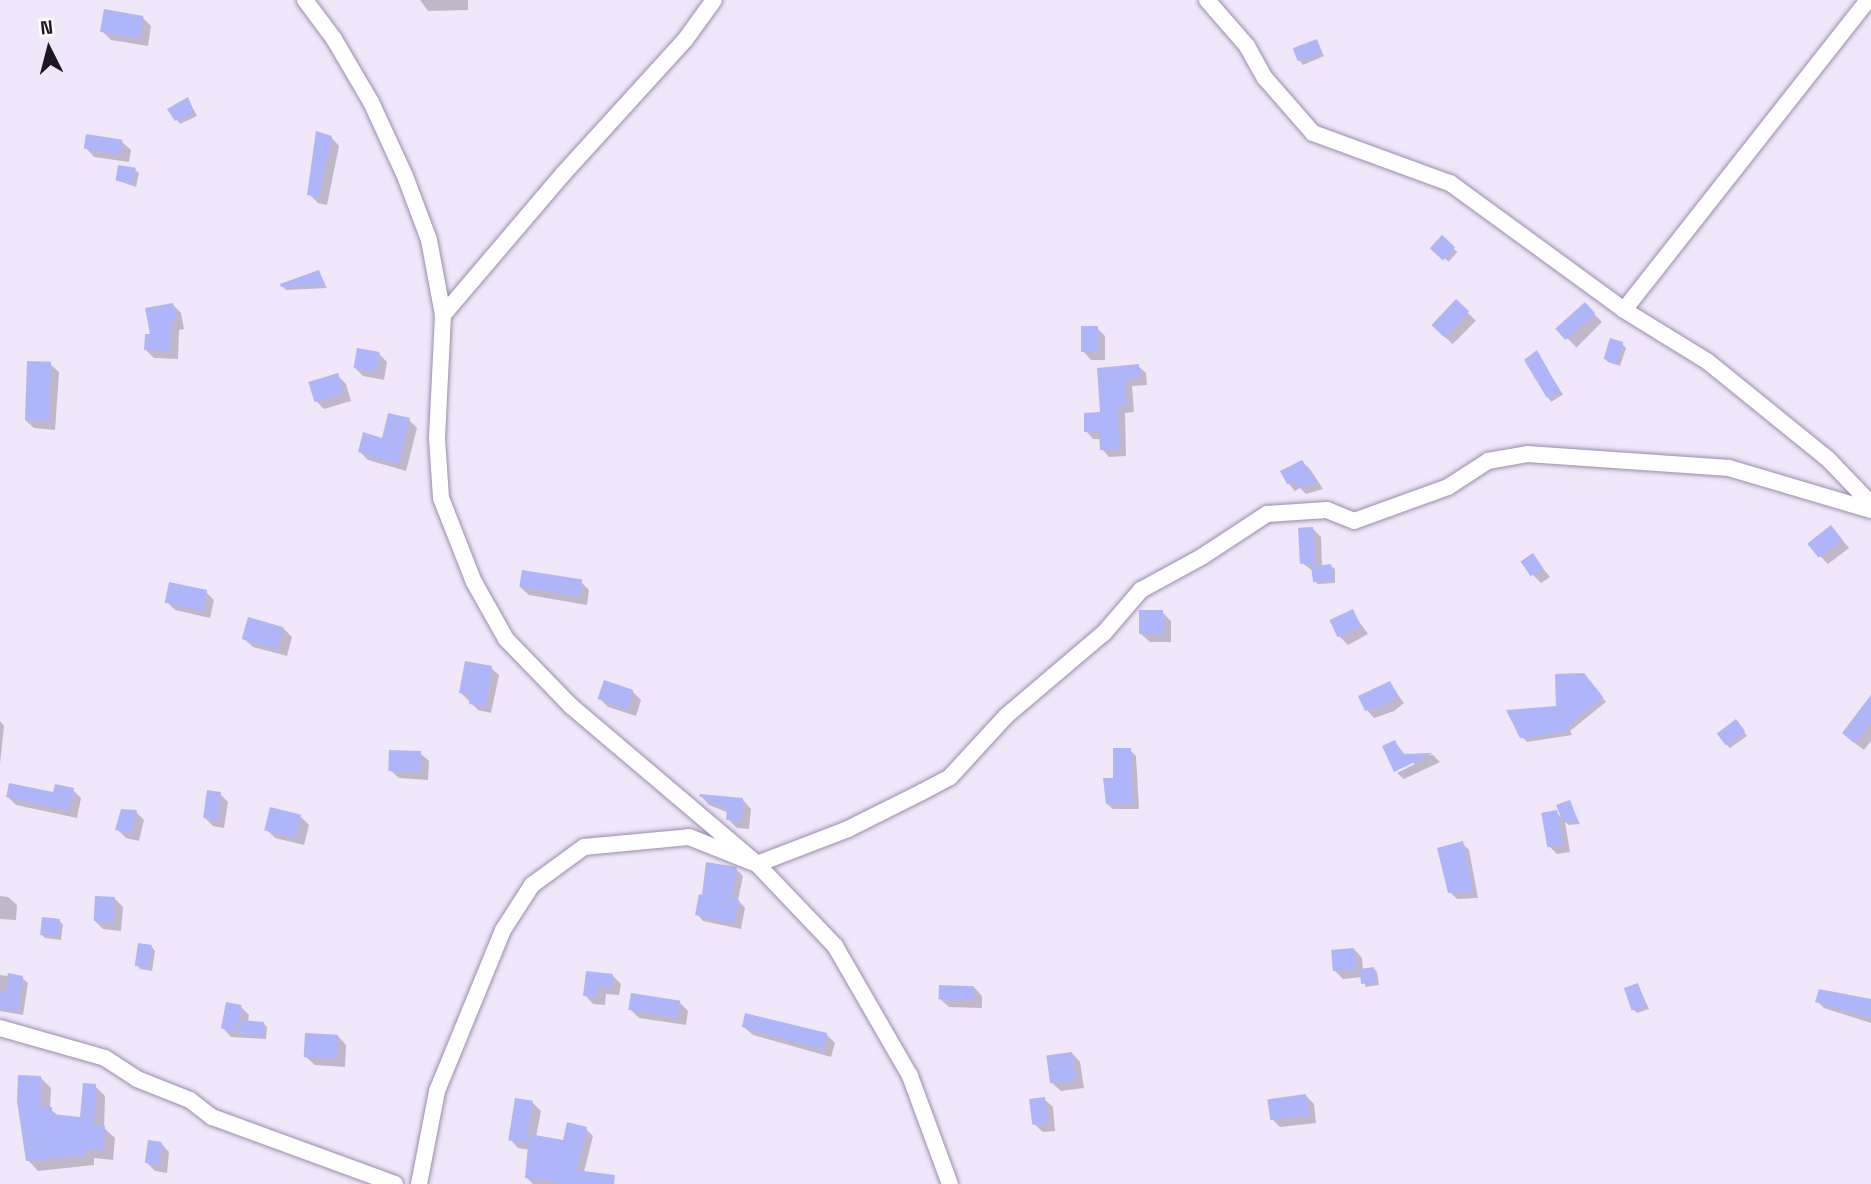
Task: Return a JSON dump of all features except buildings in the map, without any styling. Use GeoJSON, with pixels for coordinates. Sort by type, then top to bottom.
{"type":"FeatureCollection","features":[{"type":"Feature","properties":{"kind":"street"},"geometry":{"type":"LineString","coordinates":[[305,0],[334,39],[371,102],[405,176],[429,240],[443,316],[437,439],[441,498],[474,582],[506,639],[571,706],[757,864],[835,946],[910,1076],[950,1184]]}},
{"type":"Feature","properties":{"kind":"street"},"geometry":{"type":"LineString","coordinates":[[443,316],[563,174],[685,40],[714,0]]}},
{"type":"Feature","properties":{"kind":"street"},"geometry":{"type":"LineString","coordinates":[[1207,0],[1247,46],[1265,78],[1313,133],[1450,183],[1624,310],[1707,360],[1828,459],[1871,504]]}},
{"type":"Feature","properties":{"kind":"street"},"geometry":{"type":"LineString","coordinates":[[1624,310],[1868,0]]}},
{"type":"Feature","properties":{"kind":"street"},"geometry":{"type":"LineString","coordinates":[[419,1184],[437,1091],[503,930],[532,885],[584,847],[689,837],[757,864],[848,829],[950,777],[1006,716],[1104,633],[1142,590],[1203,556],[1267,514],[1327,510],[1354,521],[1448,488],[1489,461],[1528,454],[1730,468],[1871,510]]}},
{"type":"Feature","properties":{"kind":"street"},"geometry":{"type":"LineString","coordinates":[[0,1028],[105,1058],[137,1079],[190,1100],[212,1117],[395,1184]]}}]}
